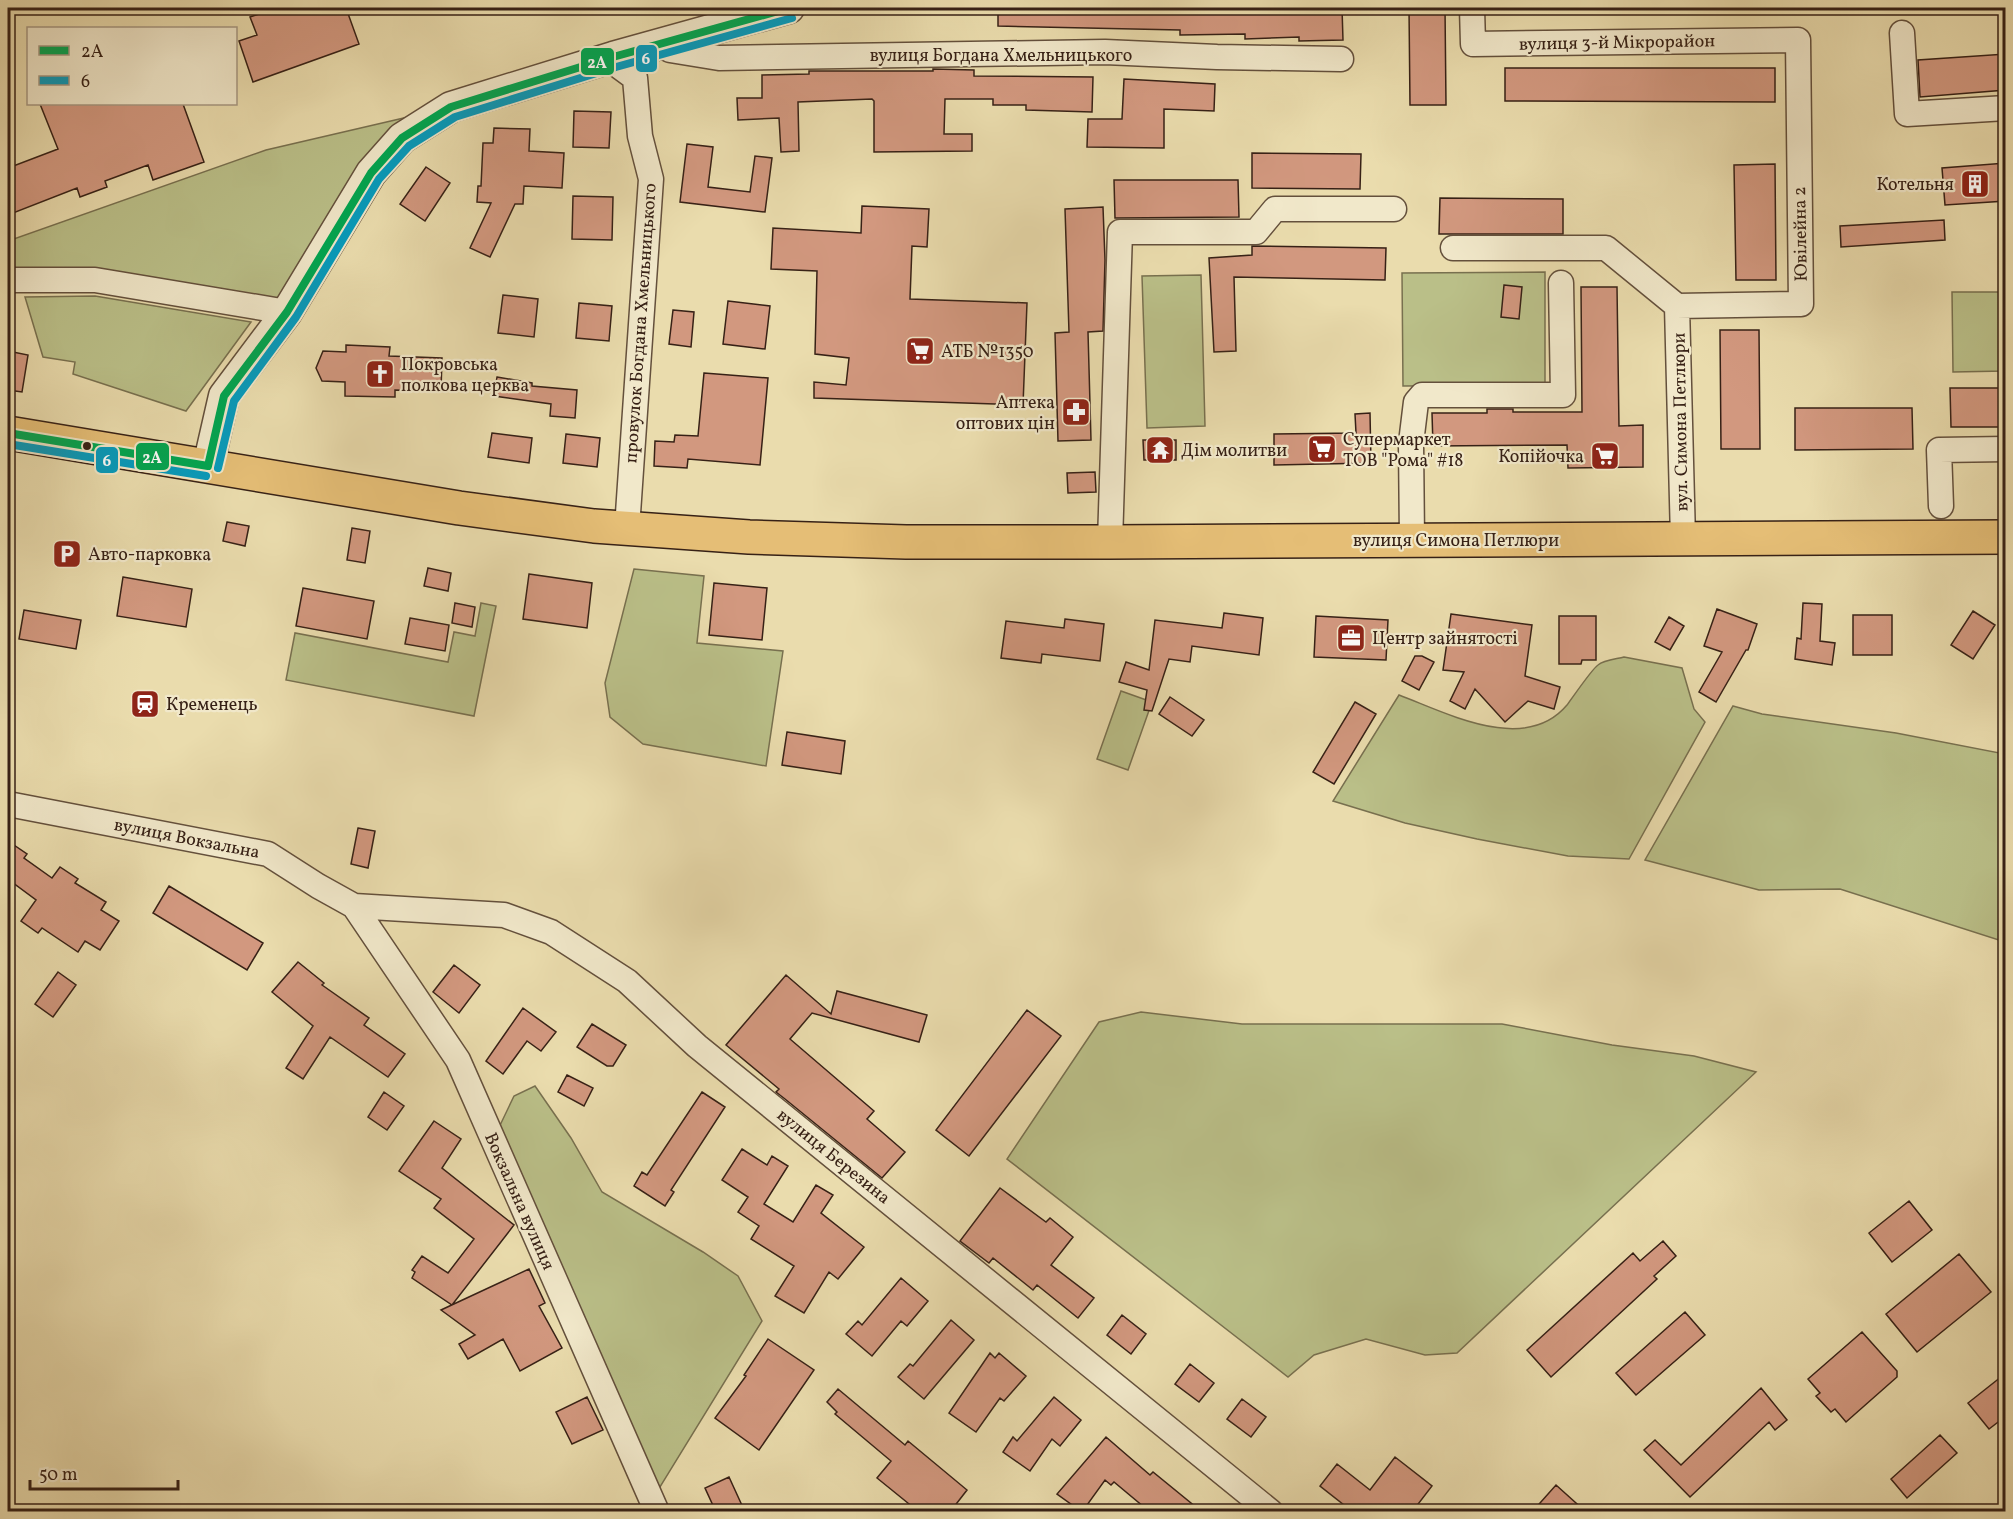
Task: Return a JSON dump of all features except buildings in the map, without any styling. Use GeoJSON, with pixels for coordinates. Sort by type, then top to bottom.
{"type":"FeatureCollection","features":[{"type":"Feature","properties":{"kind":"highway","name":"вулиця Симона Петлюри"},"geometry":{"type":"LineString","coordinates":[[8,433],[459,508],[594,526],[749,537],[906,542],[1110,542],[1412,529],[1683,539],[2006,537]]}},
{"type":"Feature","properties":{"kind":"street"},"geometry":{"type":"LineString","coordinates":[[208,466],[224,396],[287,312],[371,173],[402,138],[451,107],[614,57],[789,8]]}},
{"type":"Feature","properties":{"kind":"street","name":"вулиця 3-й Мікрорайон"},"geometry":{"type":"LineString","coordinates":[[1472,8],[1473,44],[1798,40]]}},
{"type":"Feature","properties":{"kind":"street"},"geometry":{"type":"LineString","coordinates":[[1902,33],[1907,114],[2006,108]]}},
{"type":"Feature","properties":{"kind":"street","name":"Ювілейна 2"},"geometry":{"type":"LineString","coordinates":[[1677,306],[1800,304],[1798,40]]}},
{"type":"Feature","properties":{"kind":"street","name":"вулиця Богдана Хмельницького"},"geometry":{"type":"LineString","coordinates":[[664,43],[670,50],[719,58],[1105,52],[1341,59]]}},
{"type":"Feature","properties":{"kind":"street","name":"провулок Богдана Хмельницького"},"geometry":{"type":"LineString","coordinates":[[614,57],[620,67],[635,78],[640,136],[651,179],[627,528]]}},
{"type":"Feature","properties":{"kind":"street"},"geometry":{"type":"LineString","coordinates":[[1110,542],[1120,232],[1256,232],[1275,209],[1394,209]]}},
{"type":"Feature","properties":{"kind":"street"},"geometry":{"type":"LineString","coordinates":[[1453,248],[1606,248],[1677,306]]}},
{"type":"Feature","properties":{"kind":"street"},"geometry":{"type":"LineString","coordinates":[[8,280],[95,280],[287,312]]}},
{"type":"Feature","properties":{"kind":"street","name":"вулиця Симона Петлюри"},"geometry":{"type":"LineString","coordinates":[[1412,529],[1411,443],[1416,402],[1422,395],[1563,395],[1561,283]]}},
{"type":"Feature","properties":{"kind":"street","name":"вул. Симона Петлюри"},"geometry":{"type":"LineString","coordinates":[[1677,306],[1683,539]]}},
{"type":"Feature","properties":{"kind":"street"},"geometry":{"type":"LineString","coordinates":[[1941,506],[1939,450],[2006,449]]}},
{"type":"Feature","properties":{"kind":"street","name":"вулиця Вокзальна"},"geometry":{"type":"LineString","coordinates":[[8,804],[268,854],[354,906]]}},
{"type":"Feature","properties":{"kind":"street","name":"Вокзальна вулиця"},"geometry":{"type":"LineString","coordinates":[[354,906],[458,1060],[657,1512]]}},
{"type":"Feature","properties":{"kind":"street","name":"вулиця Березина"},"geometry":{"type":"LineString","coordinates":[[354,906],[504,915],[551,932],[627,981],[697,1046],[1271,1512]]}},
{"type":"Feature","properties":{"kind":"green space"},"geometry":{"type":"Polygon","coordinates":[[[451,107],[402,138],[287,312],[8,280],[8,241],[266,150],[451,107]]]}},
{"type":"Feature","properties":{"kind":"green space"},"geometry":{"type":"Polygon","coordinates":[[[1545,272],[1545,385],[1403,386],[1402,273],[1545,272]]]}},
{"type":"Feature","properties":{"kind":"green space"},"geometry":{"type":"Polygon","coordinates":[[[1201,275],[1205,426],[1147,428],[1142,276],[1201,275]]]}},
{"type":"Feature","properties":{"kind":"green space"},"geometry":{"type":"Polygon","coordinates":[[[1952,292],[2005,292],[2005,371],[1953,372],[1952,292]]]}},
{"type":"Feature","properties":{"kind":"green space"},"geometry":{"type":"Polygon","coordinates":[[[95,296],[251,322],[186,411],[73,374],[75,362],[43,357],[25,297],[95,296]]]}},
{"type":"Feature","properties":{"kind":"green space"},"geometry":{"type":"Polygon","coordinates":[[[634,569],[704,576],[697,643],[783,651],[766,766],[643,744],[610,717],[605,683],[634,569]]]}},
{"type":"Feature","properties":{"kind":"green space"},"geometry":{"type":"Polygon","coordinates":[[[481,603],[496,606],[474,716],[286,680],[295,633],[448,662],[454,632],[475,636],[481,603]]]}},
{"type":"Feature","properties":{"kind":"green space"},"geometry":{"type":"Polygon","coordinates":[[[1624,657],[1682,668],[1694,709],[1705,722],[1629,859],[1568,856],[1477,839],[1405,823],[1333,801],[1399,695],[1485,726],[1508,729],[1530,727],[1550,720],[1567,705],[1598,665],[1624,657]]]}},
{"type":"Feature","properties":{"kind":"green space"},"geometry":{"type":"Polygon","coordinates":[[[1121,691],[1152,702],[1128,770],[1097,759],[1121,691]]]}},
{"type":"Feature","properties":{"kind":"green space"},"geometry":{"type":"Polygon","coordinates":[[[1733,706],[1762,714],[1896,733],[2005,754],[2005,942],[1840,889],[1759,890],[1645,860],[1733,706]]]}},
{"type":"Feature","properties":{"kind":"green space"},"geometry":{"type":"Polygon","coordinates":[[[1141,1012],[1242,1024],[1502,1024],[1612,1045],[1694,1056],[1756,1072],[1457,1353],[1425,1355],[1366,1339],[1314,1355],[1288,1377],[1007,1159],[1099,1022],[1141,1012]]]}},
{"type":"Feature","properties":{"kind":"green space"},"geometry":{"type":"Polygon","coordinates":[[[535,1086],[571,1138],[602,1192],[703,1252],[738,1276],[762,1321],[652,1500],[493,1140],[514,1096],[535,1086]]]}},
{"type":"Feature","properties":{"kind":"transit line","name":"2A"},"geometry":{"type":"LineString","coordinates":[[208,466],[224,396],[287,312],[371,173],[402,138],[451,107],[613,57],[789,8]]}},
{"type":"Feature","properties":{"kind":"transit line","name":"6"},"geometry":{"type":"LineString","coordinates":[[218,468],[234,401],[296,317],[379,179],[409,146],[455,117],[616,67],[792,18]]}},
{"type":"Feature","properties":{"kind":"transit line","name":"2A"},"geometry":{"type":"LineString","coordinates":[[8,433],[208,466]]}},
{"type":"Feature","properties":{"kind":"transit line","name":"6"},"geometry":{"type":"LineString","coordinates":[[8,444],[206,476]]}},
{"type":"Feature","properties":{"kind":"place","name":"Котельня"},"geometry":{"type":"Point","coordinates":[1975,184]}},
{"type":"Feature","properties":{"kind":"place","name":"АТБ №1350"},"geometry":{"type":"Point","coordinates":[920,351]}},
{"type":"Feature","properties":{"kind":"place","name":"Покровська полкова церква"},"geometry":{"type":"Point","coordinates":[380,374]}},
{"type":"Feature","properties":{"kind":"place","name":"Аптека оптових цін"},"geometry":{"type":"Point","coordinates":[1076,412]}},
{"type":"Feature","properties":{"kind":"place","name":"Супермаркет ТОВ \"Рома\" #18"},"geometry":{"type":"Point","coordinates":[1322,449]}},
{"type":"Feature","properties":{"kind":"place","name":"Дім молитви"},"geometry":{"type":"Point","coordinates":[1160,450]}},
{"type":"Feature","properties":{"kind":"place","name":"Копійочка"},"geometry":{"type":"Point","coordinates":[1605,456]}},
{"type":"Feature","properties":{"kind":"place","name":"Авто-парковка"},"geometry":{"type":"Point","coordinates":[67,554]}},
{"type":"Feature","properties":{"kind":"place","name":"Центр зайнятості"},"geometry":{"type":"Point","coordinates":[1351,638]}},
{"type":"Feature","properties":{"kind":"place","name":"Кременець"},"geometry":{"type":"Point","coordinates":[145,704]}}]}
